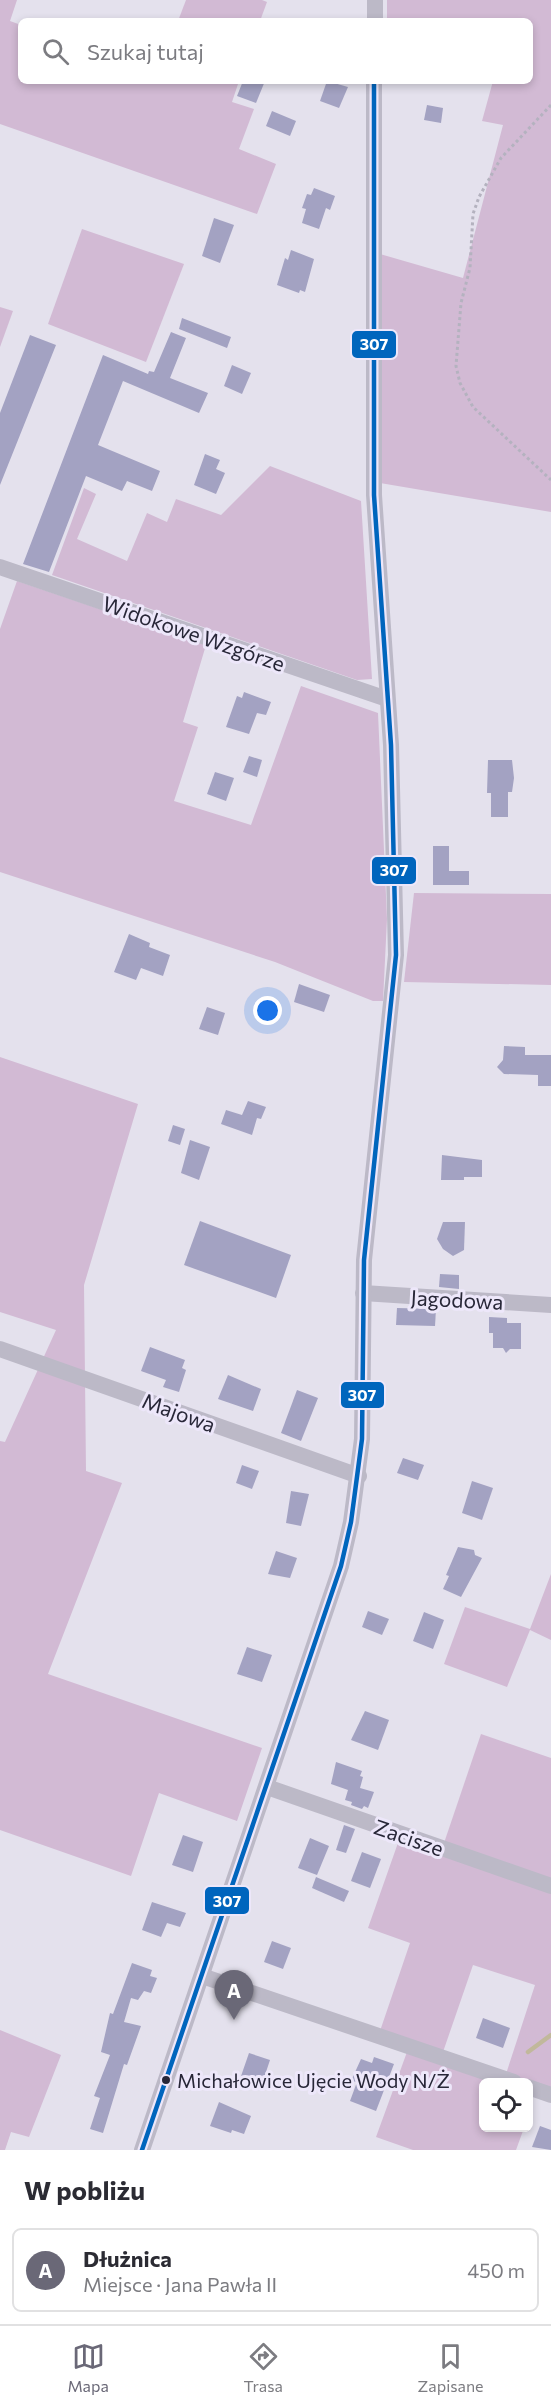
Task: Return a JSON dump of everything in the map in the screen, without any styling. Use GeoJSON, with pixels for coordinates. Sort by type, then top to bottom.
{"type":"FeatureCollection","features":[{"type":"Feature","properties":{"kind":"street"},"geometry":{"type":"LineString","coordinates":[[375,0],[375,18]]}},
{"type":"Feature","properties":{"kind":"street"},"geometry":{"type":"LineString","coordinates":[[142,2150],[341,1566],[358,1476],[362,1439],[363,1293],[370,1183],[396,955],[396,880],[374,495],[374,84]]}},
{"type":"Feature","properties":{"kind":"street","name":"Widokowe Wzgórze"},"geometry":{"type":"LineString","coordinates":[[0,567],[387,699]]}},
{"type":"Feature","properties":{"kind":"street","name":"Jagodowa"},"geometry":{"type":"LineString","coordinates":[[363,1293],[551,1305]]}},
{"type":"Feature","properties":{"kind":"street","name":"Majowa"},"geometry":{"type":"LineString","coordinates":[[0,1349],[358,1476]]}},
{"type":"Feature","properties":{"kind":"street","name":"Zacisze"},"geometry":{"type":"LineString","coordinates":[[267,1787],[551,1886]]}},
{"type":"Feature","properties":{"kind":"street"},"geometry":{"type":"LineString","coordinates":[[202,1976],[502,2078]]}},
{"type":"Feature","properties":{"kind":"street"},"geometry":{"type":"LineString","coordinates":[[533,2090],[551,2095]]}},
{"type":"Feature","properties":{"kind":"path"},"geometry":{"type":"LineString","coordinates":[[551,105],[501,158],[479,197],[473,214],[470,268],[461,303],[456,366],[460,383],[473,407],[551,480]]}},
{"type":"Feature","properties":{"kind":"shaded area"},"geometry":{"type":"Polygon","coordinates":[[[0,0],[17,0],[10,21],[18,24],[18,84],[238,84],[232,102],[254,109],[239,149],[276,164],[257,214],[0,124],[0,0]]]}},
{"type":"Feature","properties":{"kind":"shaded area"},"geometry":{"type":"Polygon","coordinates":[[[186,0],[262,0],[267,2],[261,18],[179,18],[186,0]]]}},
{"type":"Feature","properties":{"kind":"shaded area"},"geometry":{"type":"Polygon","coordinates":[[[387,0],[551,0],[551,512],[380,483],[380,254],[463,278],[503,125],[482,121],[492,84],[533,84],[533,18],[387,18],[387,0]]]}},
{"type":"Feature","properties":{"kind":"shaded area"},"geometry":{"type":"Polygon","coordinates":[[[82,229],[184,264],[146,362],[48,324],[82,229]]]}},
{"type":"Feature","properties":{"kind":"shaded area"},"geometry":{"type":"Polygon","coordinates":[[[0,307],[13,311],[0,347],[0,307]]]}},
{"type":"Feature","properties":{"kind":"shaded area"},"geometry":{"type":"Polygon","coordinates":[[[270,466],[361,501],[372,679],[357,680],[52,575],[84,488],[96,494],[77,539],[127,561],[147,513],[167,522],[176,499],[221,515],[270,466]]]}},
{"type":"Feature","properties":{"kind":"shaded area"},"geometry":{"type":"Polygon","coordinates":[[[17,581],[206,645],[183,722],[198,727],[174,801],[251,825],[301,686],[378,713],[387,919],[383,1001],[373,1001],[275,962],[0,872],[0,629],[17,581]]]}},
{"type":"Feature","properties":{"kind":"shaded area"},"geometry":{"type":"Polygon","coordinates":[[[414,893],[551,894],[551,985],[404,982],[414,893]]]}},
{"type":"Feature","properties":{"kind":"shaded area"},"geometry":{"type":"Polygon","coordinates":[[[0,1057],[138,1104],[84,1285],[86,1471],[122,1483],[48,1674],[262,1748],[237,1821],[159,1793],[131,1876],[0,1830],[0,1441],[5,1442],[56,1330],[0,1312],[0,1057]]]}},
{"type":"Feature","properties":{"kind":"shaded area"},"geometry":{"type":"Polygon","coordinates":[[[551,1574],[551,1640],[530,1630],[507,1687],[444,1664],[465,1607],[530,1629],[551,1574]]]}},
{"type":"Feature","properties":{"kind":"shaded area"},"geometry":{"type":"Polygon","coordinates":[[[481,1734],[551,1758],[551,1881],[444,1843],[481,1734]]]}},
{"type":"Feature","properties":{"kind":"shaded area"},"geometry":{"type":"Polygon","coordinates":[[[399,1840],[551,1891],[551,2089],[533,2083],[533,2078],[518,2078],[506,2074],[535,1985],[473,1965],[443,2052],[380,2031],[410,1943],[368,1928],[399,1840]]]}},
{"type":"Feature","properties":{"kind":"shaded area"},"geometry":{"type":"Polygon","coordinates":[[[0,2030],[61,2055],[29,2137],[11,2132],[5,2150],[0,2150],[0,2030]]]}},
{"type":"Feature","properties":{"kind":"shaded area"},"geometry":{"type":"Polygon","coordinates":[[[407,2052],[485,2078],[479,2078],[479,2132],[523,2132],[516,2150],[413,2150],[376,2137],[407,2052]]]}},
{"type":"Feature","properties":{"kind":"building"},"geometry":{"type":"Polygon","coordinates":[[[242,84],[264,84],[256,103],[237,96],[242,84]]]}},
{"type":"Feature","properties":{"kind":"building"},"geometry":{"type":"Polygon","coordinates":[[[326,84],[348,87],[339,108],[320,101],[326,84]]]}},
{"type":"Feature","properties":{"kind":"building"},"geometry":{"type":"Polygon","coordinates":[[[427,105],[443,108],[441,123],[424,120],[427,105]]]}},
{"type":"Feature","properties":{"kind":"building"},"geometry":{"type":"Polygon","coordinates":[[[272,111],[296,121],[290,136],[266,126],[272,111]]]}},
{"type":"Feature","properties":{"kind":"building"},"geometry":{"type":"Polygon","coordinates":[[[314,188],[335,196],[330,210],[326,208],[319,229],[302,223],[306,209],[302,208],[307,194],[311,195],[314,188]]]}},
{"type":"Feature","properties":{"kind":"building"},"geometry":{"type":"Polygon","coordinates":[[[214,218],[234,225],[220,263],[202,256],[214,218]]]}},
{"type":"Feature","properties":{"kind":"building"},"geometry":{"type":"Polygon","coordinates":[[[291,250],[314,259],[305,292],[300,290],[299,293],[277,285],[285,258],[288,260],[291,250]]]}},
{"type":"Feature","properties":{"kind":"building"},"geometry":{"type":"Polygon","coordinates":[[[182,318],[231,337],[227,348],[179,329],[182,318]]]}},
{"type":"Feature","properties":{"kind":"building"},"geometry":{"type":"Polygon","coordinates":[[[171,332],[186,338],[170,378],[208,393],[199,413],[123,381],[98,445],[160,471],[152,491],[127,481],[122,491],[86,476],[49,572],[23,564],[103,355],[148,374],[149,371],[154,372],[171,332]]]}},
{"type":"Feature","properties":{"kind":"building"},"geometry":{"type":"Polygon","coordinates":[[[30,335],[56,345],[0,485],[0,413],[30,335]]]}},
{"type":"Feature","properties":{"kind":"building"},"geometry":{"type":"Polygon","coordinates":[[[232,365],[251,373],[242,394],[224,386],[232,365]]]}},
{"type":"Feature","properties":{"kind":"building"},"geometry":{"type":"Polygon","coordinates":[[[205,454],[220,460],[216,469],[225,473],[216,494],[194,485],[205,454]]]}},
{"type":"Feature","properties":{"kind":"building"},"geometry":{"type":"Polygon","coordinates":[[[244,692],[271,702],[266,715],[257,713],[249,734],[226,727],[237,696],[242,698],[244,692]]]}},
{"type":"Feature","properties":{"kind":"building"},"geometry":{"type":"Polygon","coordinates":[[[249,756],[262,760],[257,777],[243,772],[249,756]]]}},
{"type":"Feature","properties":{"kind":"building"},"geometry":{"type":"Polygon","coordinates":[[[488,760],[512,760],[514,778],[512,792],[508,792],[508,817],[491,817],[491,793],[487,793],[488,760]]]}},
{"type":"Feature","properties":{"kind":"building"},"geometry":{"type":"Polygon","coordinates":[[[215,772],[234,778],[226,801],[207,794],[215,772]]]}},
{"type":"Feature","properties":{"kind":"building"},"geometry":{"type":"Polygon","coordinates":[[[433,846],[449,846],[449,871],[469,871],[469,885],[433,885],[433,846]]]}},
{"type":"Feature","properties":{"kind":"building"},"geometry":{"type":"Polygon","coordinates":[[[129,934],[150,943],[149,947],[170,955],[163,976],[141,968],[136,980],[114,972],[129,934]]]}},
{"type":"Feature","properties":{"kind":"building"},"geometry":{"type":"Polygon","coordinates":[[[299,984],[330,995],[324,1012],[294,1002],[299,984]]]}},
{"type":"Feature","properties":{"kind":"building"},"geometry":{"type":"Polygon","coordinates":[[[207,1007],[225,1013],[218,1035],[199,1029],[207,1007]]]}},
{"type":"Feature","properties":{"kind":"building"},"geometry":{"type":"Polygon","coordinates":[[[504,1046],[525,1047],[525,1055],[551,1055],[551,1086],[538,1086],[538,1075],[504,1074],[497,1067],[503,1060],[504,1046]]]}},
{"type":"Feature","properties":{"kind":"building"},"geometry":{"type":"Polygon","coordinates":[[[248,1101],[266,1107],[261,1119],[257,1118],[252,1135],[221,1124],[226,1110],[242,1115],[248,1101]]]}},
{"type":"Feature","properties":{"kind":"building"},"geometry":{"type":"Polygon","coordinates":[[[173,1125],[185,1129],[180,1145],[168,1141],[173,1125]]]}},
{"type":"Feature","properties":{"kind":"building"},"geometry":{"type":"Polygon","coordinates":[[[190,1140],[210,1147],[199,1180],[181,1173],[190,1140]]]}},
{"type":"Feature","properties":{"kind":"building"},"geometry":{"type":"Polygon","coordinates":[[[442,1155],[482,1160],[482,1177],[441,1180],[442,1155]]]}},
{"type":"Feature","properties":{"kind":"building"},"geometry":{"type":"Polygon","coordinates":[[[200,1221],[291,1255],[276,1298],[184,1265],[200,1221]]]}},
{"type":"Feature","properties":{"kind":"building"},"geometry":{"type":"Polygon","coordinates":[[[443,1222],[465,1222],[464,1250],[453,1256],[443,1249],[437,1239],[443,1222]]]}},
{"type":"Feature","properties":{"kind":"building"},"geometry":{"type":"Polygon","coordinates":[[[440,1274],[459,1275],[459,1289],[439,1287],[440,1274]]]}},
{"type":"Feature","properties":{"kind":"building"},"geometry":{"type":"Polygon","coordinates":[[[397,1308],[436,1309],[435,1326],[396,1325],[397,1308]]]}},
{"type":"Feature","properties":{"kind":"building"},"geometry":{"type":"Polygon","coordinates":[[[489,1317],[507,1318],[507,1323],[521,1323],[521,1349],[510,1349],[506,1353],[503,1348],[493,1348],[493,1333],[489,1333],[489,1317]]]}},
{"type":"Feature","properties":{"kind":"building"},"geometry":{"type":"Polygon","coordinates":[[[150,1347],[185,1360],[182,1368],[186,1370],[179,1392],[163,1387],[166,1380],[141,1371],[150,1347]]]}},
{"type":"Feature","properties":{"kind":"building"},"geometry":{"type":"Polygon","coordinates":[[[228,1375],[261,1389],[253,1411],[218,1399],[228,1375]]]}},
{"type":"Feature","properties":{"kind":"building"},"geometry":{"type":"Polygon","coordinates":[[[297,1390],[318,1398],[301,1441],[281,1433],[297,1390]]]}},
{"type":"Feature","properties":{"kind":"building"},"geometry":{"type":"Polygon","coordinates":[[[403,1458],[424,1465],[418,1480],[397,1473],[403,1458]]]}},
{"type":"Feature","properties":{"kind":"building"},"geometry":{"type":"Polygon","coordinates":[[[242,1465],[259,1471],[252,1489],[236,1483],[242,1465]]]}},
{"type":"Feature","properties":{"kind":"building"},"geometry":{"type":"Polygon","coordinates":[[[472,1481],[493,1488],[482,1520],[462,1513],[472,1481]]]}},
{"type":"Feature","properties":{"kind":"building"},"geometry":{"type":"Polygon","coordinates":[[[291,1491],[309,1494],[301,1526],[286,1523],[291,1491]]]}},
{"type":"Feature","properties":{"kind":"building"},"geometry":{"type":"Polygon","coordinates":[[[458,1547],[474,1550],[475,1555],[482,1558],[461,1597],[443,1589],[449,1576],[446,1575],[458,1547]]]}},
{"type":"Feature","properties":{"kind":"building"},"geometry":{"type":"Polygon","coordinates":[[[276,1551],[297,1558],[290,1578],[268,1574],[276,1551]]]}},
{"type":"Feature","properties":{"kind":"building"},"geometry":{"type":"Polygon","coordinates":[[[368,1611],[389,1619],[382,1635],[362,1627],[368,1611]]]}},
{"type":"Feature","properties":{"kind":"building"},"geometry":{"type":"Polygon","coordinates":[[[424,1612],[444,1620],[433,1649],[413,1641],[424,1612]]]}},
{"type":"Feature","properties":{"kind":"building"},"geometry":{"type":"Polygon","coordinates":[[[247,1647],[272,1655],[262,1682],[237,1674],[247,1647]]]}},
{"type":"Feature","properties":{"kind":"building"},"geometry":{"type":"Polygon","coordinates":[[[365,1711],[389,1720],[378,1750],[351,1740],[365,1711]]]}},
{"type":"Feature","properties":{"kind":"building"},"geometry":{"type":"Polygon","coordinates":[[[336,1762],[362,1771],[360,1788],[374,1792],[368,1808],[364,1806],[362,1809],[351,1805],[352,1802],[345,1800],[348,1790],[331,1784],[336,1762]]]}},
{"type":"Feature","properties":{"kind":"building"},"geometry":{"type":"Polygon","coordinates":[[[344,1825],[355,1829],[346,1853],[336,1850],[344,1825]]]}},
{"type":"Feature","properties":{"kind":"building"},"geometry":{"type":"Polygon","coordinates":[[[183,1835],[203,1842],[193,1872],[172,1865],[183,1835]]]}},
{"type":"Feature","properties":{"kind":"building"},"geometry":{"type":"Polygon","coordinates":[[[310,1838],[329,1846],[317,1875],[298,1868],[310,1838]]]}},
{"type":"Feature","properties":{"kind":"building"},"geometry":{"type":"Polygon","coordinates":[[[362,1852],[381,1859],[370,1888],[351,1881],[362,1852]]]}},
{"type":"Feature","properties":{"kind":"building"},"geometry":{"type":"Polygon","coordinates":[[[316,1877],[349,1891],[344,1902],[312,1888],[316,1877]]]}},
{"type":"Feature","properties":{"kind":"building"},"geometry":{"type":"Polygon","coordinates":[[[152,1902],[186,1913],[180,1927],[167,1923],[161,1937],[142,1930],[152,1902]]]}},
{"type":"Feature","properties":{"kind":"building"},"geometry":{"type":"Polygon","coordinates":[[[272,1941],[291,1948],[283,1969],[264,1962],[272,1941]]]}},
{"type":"Feature","properties":{"kind":"building"},"geometry":{"type":"Polygon","coordinates":[[[132,1963],[152,1970],[150,1976],[157,1978],[151,1993],[144,1991],[138,2000],[131,1998],[124,2022],[141,2026],[127,2065],[124,2064],[103,2133],[90,2129],[100,2098],[94,2096],[110,2055],[101,2052],[110,2013],[113,2014],[132,1963]]]}},
{"type":"Feature","properties":{"kind":"building"},"geometry":{"type":"Polygon","coordinates":[[[483,2018],[510,2028],[503,2048],[476,2038],[483,2018]]]}},
{"type":"Feature","properties":{"kind":"building"},"geometry":{"type":"Polygon","coordinates":[[[249,2053],[270,2060],[261,2087],[240,2079],[249,2053]]]}},
{"type":"Feature","properties":{"kind":"building"},"geometry":{"type":"Polygon","coordinates":[[[374,2057],[394,2064],[376,2111],[350,2101],[357,2082],[351,2081],[361,2059],[372,2063],[374,2057]]]}},
{"type":"Feature","properties":{"kind":"building"},"geometry":{"type":"Polygon","coordinates":[[[219,2102],[251,2116],[244,2134],[232,2130],[231,2133],[210,2126],[219,2102]]]}},
{"type":"Feature","properties":{"kind":"building"},"geometry":{"type":"Polygon","coordinates":[[[540,2126],[551,2130],[551,2150],[532,2147],[540,2126]]]}},
{"type":"Feature","properties":{"kind":"waterway"},"geometry":{"type":"LineString","coordinates":[[528,2052],[551,2035]]}},
{"type":"Feature","properties":{"kind":"transit line","name":"307"},"geometry":{"type":"LineString","coordinates":[[142,2150],[341,1566],[351,1522],[362,1439],[364,1260],[396,955],[391,745],[374,495],[374,84]]}},
{"type":"Feature","properties":{"kind":"place","name":"Dłużnica"},"geometry":{"type":"Point","coordinates":[234,2020]}},
{"type":"Feature","properties":{"kind":"place","name":"Michałowice Ujęcie Wody N/Ż"},"geometry":{"type":"Point","coordinates":[166,2080]}}]}
